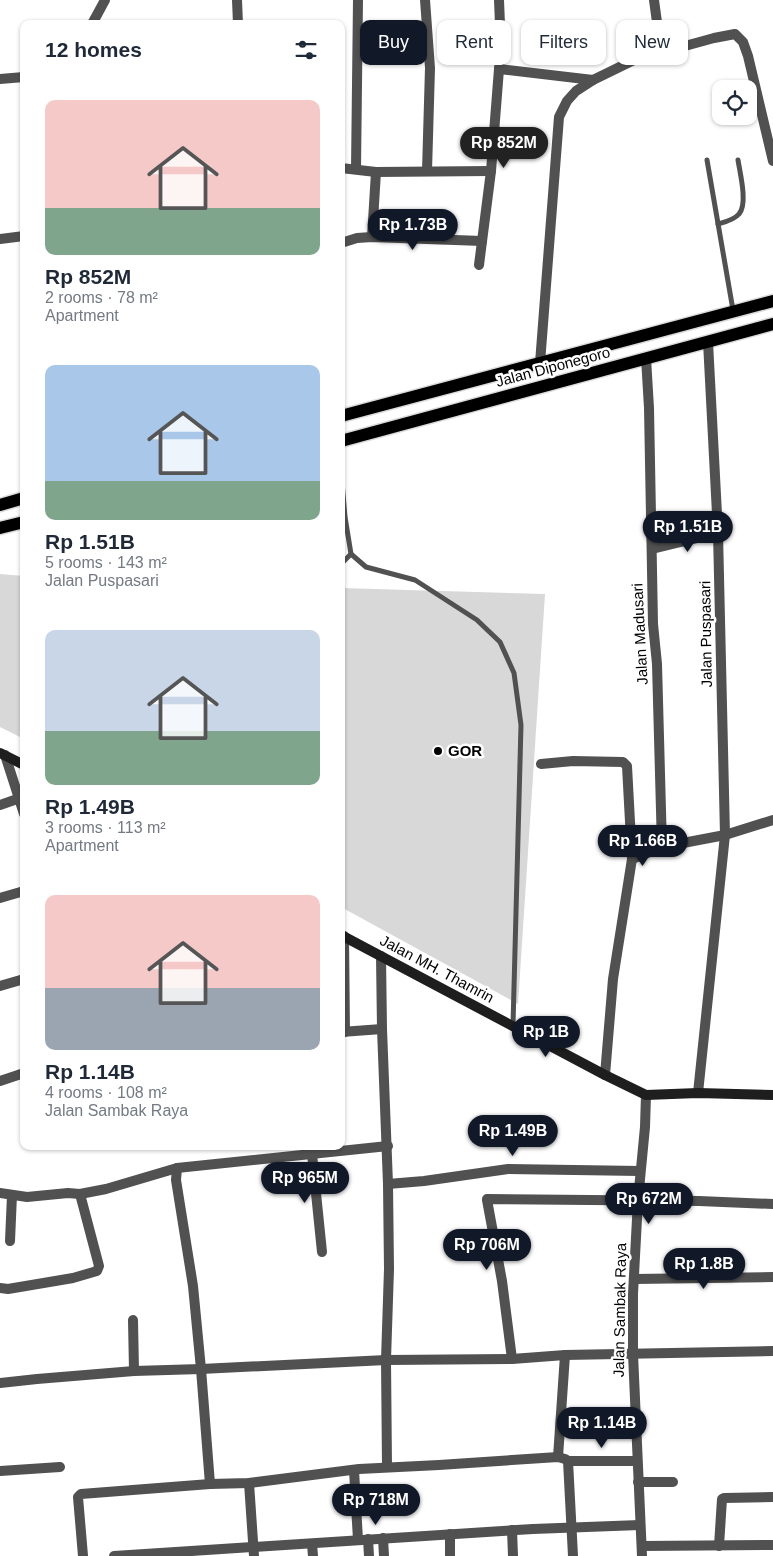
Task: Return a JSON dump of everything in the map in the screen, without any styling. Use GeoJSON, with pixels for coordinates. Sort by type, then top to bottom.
{"type":"FeatureCollection","features":[{"type":"Feature","properties":{"kind":"main road","name":"Jalan Diponegoro"},"geometry":{"type":"LineString","coordinates":[[345,415],[773,301]]}},
{"type":"Feature","properties":{"kind":"main road","name":"Jalan Diponegoro"},"geometry":{"type":"LineString","coordinates":[[345,440],[773,324]]}},
{"type":"Feature","properties":{"kind":"main road"},"geometry":{"type":"LineString","coordinates":[[0,504],[20,499]]}},
{"type":"Feature","properties":{"kind":"main road"},"geometry":{"type":"LineString","coordinates":[[0,528],[20,523]]}},
{"type":"Feature","properties":{"kind":"main road"},"geometry":{"type":"LineString","coordinates":[[2,754],[20,763]]}},
{"type":"Feature","properties":{"kind":"main road","name":"Jalan MH. Thamrin"},"geometry":{"type":"LineString","coordinates":[[345,936],[646,1095],[698,1093],[773,1095]]}},
{"type":"Feature","properties":{"kind":"street"},"geometry":{"type":"LineString","coordinates":[[94,20],[105,0]]}},
{"type":"Feature","properties":{"kind":"street"},"geometry":{"type":"LineString","coordinates":[[237,0],[238,20]]}},
{"type":"Feature","properties":{"kind":"street"},"geometry":{"type":"LineString","coordinates":[[356,169],[358,0]]}},
{"type":"Feature","properties":{"kind":"street"},"geometry":{"type":"LineString","coordinates":[[425,0],[430,68],[427,172]]}},
{"type":"Feature","properties":{"kind":"street"},"geometry":{"type":"LineString","coordinates":[[479,265],[491,171],[501,49],[499,0]]}},
{"type":"Feature","properties":{"kind":"street"},"geometry":{"type":"LineString","coordinates":[[654,0],[657,20]]}},
{"type":"Feature","properties":{"kind":"street"},"geometry":{"type":"LineString","coordinates":[[688,45],[735,34],[743,42],[759,98],[773,161]]}},
{"type":"Feature","properties":{"kind":"street"},"geometry":{"type":"LineString","coordinates":[[540,363],[559,117],[567,101],[576,91],[593,80],[624,65]]}},
{"type":"Feature","properties":{"kind":"street"},"geometry":{"type":"LineString","coordinates":[[499,69],[593,80]]}},
{"type":"Feature","properties":{"kind":"street"},"geometry":{"type":"LineString","coordinates":[[0,79],[20,76]]}},
{"type":"Feature","properties":{"kind":"street"},"geometry":{"type":"LineString","coordinates":[[345,168],[376,172],[491,171]]}},
{"type":"Feature","properties":{"kind":"street"},"geometry":{"type":"LineString","coordinates":[[372,237],[376,172]]}},
{"type":"Feature","properties":{"kind":"street"},"geometry":{"type":"LineString","coordinates":[[0,239],[20,236]]}},
{"type":"Feature","properties":{"kind":"street"},"geometry":{"type":"LineString","coordinates":[[345,242],[357,238],[372,237],[482,241]]}},
{"type":"Feature","properties":{"kind":"street","name":"Jalan Puspasari"},"geometry":{"type":"LineString","coordinates":[[698,1093],[725,835],[718,533],[708,342]]}},
{"type":"Feature","properties":{"kind":"street","name":"Jalan Madusari"},"geometry":{"type":"LineString","coordinates":[[646,358],[649,408],[653,624],[657,664],[662,848]]}},
{"type":"Feature","properties":{"kind":"street"},"geometry":{"type":"LineString","coordinates":[[652,549],[718,533]]}},
{"type":"Feature","properties":{"kind":"street"},"geometry":{"type":"LineString","coordinates":[[0,805],[20,798],[2,754]]}},
{"type":"Feature","properties":{"kind":"street"},"geometry":{"type":"LineString","coordinates":[[541,764],[573,760],[625,762],[627,766],[632,859],[613,978],[605,1075]]}},
{"type":"Feature","properties":{"kind":"street"},"geometry":{"type":"LineString","coordinates":[[632,859],[662,848],[725,835],[773,820]]}},
{"type":"Feature","properties":{"kind":"street"},"geometry":{"type":"LineString","coordinates":[[0,898],[20,892]]}},
{"type":"Feature","properties":{"kind":"street"},"geometry":{"type":"LineString","coordinates":[[381,956],[382,1029],[388,1146],[387,1467]]}},
{"type":"Feature","properties":{"kind":"street"},"geometry":{"type":"LineString","coordinates":[[0,986],[20,980]]}},
{"type":"Feature","properties":{"kind":"street"},"geometry":{"type":"LineString","coordinates":[[345,1032],[382,1029]]}},
{"type":"Feature","properties":{"kind":"street"},"geometry":{"type":"LineString","coordinates":[[0,1081],[20,1074]]}},
{"type":"Feature","properties":{"kind":"street","name":"Jalan Sambak Raya"},"geometry":{"type":"LineString","coordinates":[[642,1551],[633,1354],[634,1279],[646,1095]]}},
{"type":"Feature","properties":{"kind":"street"},"geometry":{"type":"LineString","coordinates":[[0,1193],[27,1197],[68,1193],[80,1194],[106,1189],[177,1168],[388,1146]]}},
{"type":"Feature","properties":{"kind":"street"},"geometry":{"type":"LineString","coordinates":[[312,1154],[322,1252]]}},
{"type":"Feature","properties":{"kind":"street"},"geometry":{"type":"LineString","coordinates":[[177,1168],[176,1180],[193,1286],[210,1484]]}},
{"type":"Feature","properties":{"kind":"street"},"geometry":{"type":"LineString","coordinates":[[388,1184],[508,1169],[640,1171]]}},
{"type":"Feature","properties":{"kind":"street"},"geometry":{"type":"LineString","coordinates":[[0,1288],[8,1289],[73,1278],[97,1271],[99,1266],[80,1194]]}},
{"type":"Feature","properties":{"kind":"street"},"geometry":{"type":"LineString","coordinates":[[10,1241],[12,1195]]}},
{"type":"Feature","properties":{"kind":"street"},"geometry":{"type":"LineString","coordinates":[[512,1359],[502,1281],[487,1199],[638,1200],[773,1204]]}},
{"type":"Feature","properties":{"kind":"street"},"geometry":{"type":"LineString","coordinates":[[634,1279],[773,1277]]}},
{"type":"Feature","properties":{"kind":"street"},"geometry":{"type":"LineString","coordinates":[[133,1320],[134,1371]]}},
{"type":"Feature","properties":{"kind":"street"},"geometry":{"type":"LineString","coordinates":[[0,1384],[36,1379],[134,1371],[201,1370],[386,1360],[512,1359],[565,1355],[773,1351]]}},
{"type":"Feature","properties":{"kind":"street"},"geometry":{"type":"LineString","coordinates":[[565,1355],[563,1459],[572,1527],[573,1556]]}},
{"type":"Feature","properties":{"kind":"street"},"geometry":{"type":"LineString","coordinates":[[83,1556],[78,1497],[80,1495],[210,1484],[249,1483],[387,1467],[563,1459],[637,1461]]}},
{"type":"Feature","properties":{"kind":"street"},"geometry":{"type":"LineString","coordinates":[[0,1471],[60,1467]]}},
{"type":"Feature","properties":{"kind":"street"},"geometry":{"type":"LineString","coordinates":[[354,1470],[363,1540],[369,1556]]}},
{"type":"Feature","properties":{"kind":"street"},"geometry":{"type":"LineString","coordinates":[[638,1482],[673,1482]]}},
{"type":"Feature","properties":{"kind":"street"},"geometry":{"type":"LineString","coordinates":[[249,1483],[253,1552]]}},
{"type":"Feature","properties":{"kind":"street"},"geometry":{"type":"LineString","coordinates":[[719,1546],[722,1499],[773,1497]]}},
{"type":"Feature","properties":{"kind":"street"},"geometry":{"type":"LineString","coordinates":[[114,1556],[253,1552],[312,1544],[383,1538],[572,1527],[640,1526]]}},
{"type":"Feature","properties":{"kind":"street"},"geometry":{"type":"LineString","coordinates":[[512,1530],[513,1556]]}},
{"type":"Feature","properties":{"kind":"street"},"geometry":{"type":"LineString","coordinates":[[450,1534],[450,1556]]}},
{"type":"Feature","properties":{"kind":"street"},"geometry":{"type":"LineString","coordinates":[[383,1538],[384,1556]]}},
{"type":"Feature","properties":{"kind":"street"},"geometry":{"type":"LineString","coordinates":[[312,1544],[313,1556]]}},
{"type":"Feature","properties":{"kind":"street"},"geometry":{"type":"LineString","coordinates":[[642,1551],[773,1545]]}},
{"type":"Feature","properties":{"kind":"lane"},"geometry":{"type":"LineString","coordinates":[[707,160],[733,311]]}},
{"type":"Feature","properties":{"kind":"lane"},"geometry":{"type":"LineString","coordinates":[[718,224],[728,221],[741,213],[743,193],[738,160]]}},
{"type":"Feature","properties":{"kind":"lane"},"geometry":{"type":"LineString","coordinates":[[345,517],[351,554],[366,567],[415,580],[477,620],[500,642],[514,673],[521,725],[513,1026]]}},
{"type":"Feature","properties":{"kind":"lane"},"geometry":{"type":"LineString","coordinates":[[345,560],[351,554]]}},
{"type":"Feature","properties":{"kind":"shaded area"},"geometry":{"type":"Polygon","coordinates":[[[0,574],[20,576],[20,737],[0,727],[0,574]]]}},
{"type":"Feature","properties":{"kind":"shaded area","name":"GOR"},"geometry":{"type":"Polygon","coordinates":[[[345,588],[545,594],[518,1004],[345,909],[345,588]]]}},
{"type":"Feature","properties":{"kind":"place","name":"GOR"},"geometry":{"type":"Point","coordinates":[438,751]}}]}
